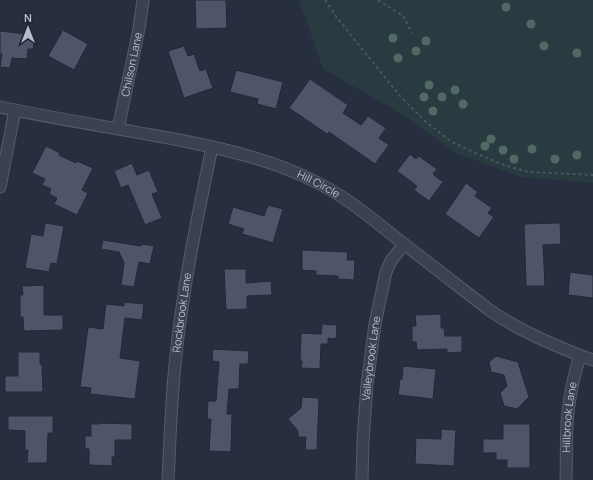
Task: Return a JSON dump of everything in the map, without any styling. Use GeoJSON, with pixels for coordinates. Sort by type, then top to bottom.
{"type":"FeatureCollection","features":[{"type":"Feature","properties":{"kind":"street","name":"Chilson Lane"},"geometry":{"type":"LineString","coordinates":[[118,129],[139,29],[143,0]]}},
{"type":"Feature","properties":{"kind":"street","name":"Hill Circle"},"geometry":{"type":"LineString","coordinates":[[0,107],[151,134],[212,147],[252,157],[300,174],[339,195],[363,212],[488,310],[538,338],[593,360]]}},
{"type":"Feature","properties":{"kind":"street"},"geometry":{"type":"LineString","coordinates":[[0,187],[15,110]]}},
{"type":"Feature","properties":{"kind":"street","name":"Rockbrook Lane"},"geometry":{"type":"LineString","coordinates":[[168,480],[171,415],[181,317],[195,228],[212,147]]}},
{"type":"Feature","properties":{"kind":"street","name":"Valleybrook Lane"},"geometry":{"type":"LineString","coordinates":[[362,480],[367,385],[375,324],[386,272],[391,261],[404,244]]}},
{"type":"Feature","properties":{"kind":"street","name":"Hillbrook Lane"},"geometry":{"type":"LineString","coordinates":[[566,480],[568,406],[571,387],[580,356]]}},
{"type":"Feature","properties":{"kind":"path"},"geometry":{"type":"LineString","coordinates":[[324,0],[400,96],[426,122],[452,142],[504,165],[528,172],[593,175]]}},
{"type":"Feature","properties":{"kind":"path"},"geometry":{"type":"LineString","coordinates":[[378,0],[403,16],[412,33]]}},
{"type":"Feature","properties":{"kind":"shaded area"},"geometry":{"type":"Polygon","coordinates":[[[299,0],[593,0],[593,183],[521,177],[456,153],[403,115],[323,69],[299,0]]]}},
{"type":"Feature","properties":{"kind":"building"},"geometry":{"type":"Polygon","coordinates":[[[195,0],[226,0],[227,28],[196,29],[195,0]]]}},
{"type":"Feature","properties":{"kind":"building"},"geometry":{"type":"Polygon","coordinates":[[[63,30],[88,44],[74,70],[48,56],[63,30]]]}},
{"type":"Feature","properties":{"kind":"building"},"geometry":{"type":"Polygon","coordinates":[[[0,31],[35,35],[33,49],[28,49],[27,59],[12,58],[10,68],[0,67],[2,54],[0,54],[0,31]]]}},
{"type":"Feature","properties":{"kind":"building"},"geometry":{"type":"Polygon","coordinates":[[[184,46],[188,56],[194,54],[200,71],[206,69],[213,88],[184,98],[168,51],[184,46]]]}},
{"type":"Feature","properties":{"kind":"building"},"geometry":{"type":"Polygon","coordinates":[[[236,70],[283,82],[276,109],[257,104],[258,99],[230,92],[236,70]]]}},
{"type":"Feature","properties":{"kind":"building"},"geometry":{"type":"Polygon","coordinates":[[[310,79],[348,105],[343,113],[361,125],[368,116],[386,128],[379,138],[389,145],[375,164],[329,132],[327,134],[289,108],[310,79]]]}},
{"type":"Feature","properties":{"kind":"building"},"geometry":{"type":"Polygon","coordinates":[[[46,146],[60,153],[59,155],[76,163],[77,161],[93,168],[82,190],[88,193],[77,215],[54,204],[57,198],[49,194],[51,189],[42,185],[45,179],[32,173],[46,146]]]}},
{"type":"Feature","properties":{"kind":"building"},"geometry":{"type":"Polygon","coordinates":[[[410,154],[416,159],[419,156],[437,169],[433,174],[443,182],[429,201],[414,190],[417,186],[397,171],[410,154]]]}},
{"type":"Feature","properties":{"kind":"building"},"geometry":{"type":"Polygon","coordinates":[[[132,163],[137,175],[149,170],[158,192],[152,194],[162,218],[145,225],[128,185],[121,188],[114,171],[132,163]]]}},
{"type":"Feature","properties":{"kind":"building"},"geometry":{"type":"Polygon","coordinates":[[[466,183],[478,192],[475,196],[492,208],[488,213],[494,217],[479,238],[445,214],[466,183]]]}},
{"type":"Feature","properties":{"kind":"building"},"geometry":{"type":"Polygon","coordinates":[[[268,205],[283,209],[273,243],[242,234],[244,229],[228,224],[233,207],[264,216],[268,205]]]}},
{"type":"Feature","properties":{"kind":"building"},"geometry":{"type":"Polygon","coordinates":[[[45,223],[64,226],[57,264],[51,263],[49,272],[25,268],[31,234],[43,236],[45,223]]]}},
{"type":"Feature","properties":{"kind":"building"},"geometry":{"type":"Polygon","coordinates":[[[560,223],[561,244],[543,245],[545,286],[526,286],[524,224],[560,223]]]}},
{"type":"Feature","properties":{"kind":"building"},"geometry":{"type":"Polygon","coordinates":[[[103,240],[141,246],[142,244],[154,246],[150,264],[139,262],[134,287],[121,285],[124,263],[119,252],[101,249],[103,240]]]}},
{"type":"Feature","properties":{"kind":"building"},"geometry":{"type":"Polygon","coordinates":[[[302,250],[348,252],[347,260],[355,260],[354,280],[338,279],[338,276],[316,275],[316,271],[302,270],[302,250]]]}},
{"type":"Feature","properties":{"kind":"building"},"geometry":{"type":"Polygon","coordinates":[[[224,269],[246,269],[246,283],[271,281],[272,295],[247,296],[247,309],[226,310],[224,269]]]}},
{"type":"Feature","properties":{"kind":"building"},"geometry":{"type":"Polygon","coordinates":[[[570,272],[593,275],[593,298],[568,295],[570,272]]]}},
{"type":"Feature","properties":{"kind":"building"},"geometry":{"type":"Polygon","coordinates":[[[44,285],[44,315],[63,315],[63,330],[24,331],[23,317],[20,317],[20,295],[23,295],[22,286],[44,285]]]}},
{"type":"Feature","properties":{"kind":"building"},"geometry":{"type":"Polygon","coordinates":[[[124,302],[144,304],[142,320],[125,318],[120,358],[140,361],[135,399],[90,394],[91,388],[80,387],[88,327],[103,329],[106,304],[124,306],[124,302]]]}},
{"type":"Feature","properties":{"kind":"building"},"geometry":{"type":"Polygon","coordinates":[[[441,314],[441,328],[444,328],[445,336],[462,336],[462,352],[447,353],[447,349],[417,350],[416,342],[412,342],[412,326],[416,326],[415,315],[441,314]]]}},
{"type":"Feature","properties":{"kind":"building"},"geometry":{"type":"Polygon","coordinates":[[[322,324],[337,325],[336,339],[328,338],[328,344],[321,344],[320,369],[301,368],[301,333],[321,334],[322,324]]]}},
{"type":"Feature","properties":{"kind":"building"},"geometry":{"type":"Polygon","coordinates":[[[213,349],[249,351],[248,364],[240,364],[239,389],[229,389],[227,414],[232,414],[231,452],[209,451],[211,419],[207,419],[208,401],[216,401],[219,362],[212,361],[213,349]]]}},
{"type":"Feature","properties":{"kind":"building"},"geometry":{"type":"Polygon","coordinates":[[[18,352],[40,352],[43,392],[5,392],[5,376],[18,376],[18,352]]]}},
{"type":"Feature","properties":{"kind":"building"},"geometry":{"type":"Polygon","coordinates":[[[496,356],[518,362],[529,397],[517,409],[504,406],[500,393],[507,386],[504,375],[491,372],[489,362],[496,356]]]}},
{"type":"Feature","properties":{"kind":"building"},"geometry":{"type":"Polygon","coordinates":[[[403,366],[436,369],[433,399],[398,395],[400,379],[402,379],[403,366]]]}},
{"type":"Feature","properties":{"kind":"building"},"geometry":{"type":"Polygon","coordinates":[[[302,397],[319,398],[317,450],[305,450],[306,437],[298,437],[298,431],[288,419],[301,408],[302,397]]]}},
{"type":"Feature","properties":{"kind":"building"},"geometry":{"type":"Polygon","coordinates":[[[8,416],[53,416],[53,433],[48,433],[47,463],[27,463],[28,450],[25,450],[25,431],[8,430],[8,416]]]}},
{"type":"Feature","properties":{"kind":"building"},"geometry":{"type":"Polygon","coordinates":[[[91,424],[132,424],[132,440],[115,440],[115,457],[112,457],[112,466],[89,465],[89,449],[85,449],[85,436],[91,436],[91,424]]]}},
{"type":"Feature","properties":{"kind":"building"},"geometry":{"type":"Polygon","coordinates":[[[503,424],[530,424],[530,468],[507,468],[507,460],[496,460],[496,453],[483,453],[483,439],[503,439],[503,424]]]}},
{"type":"Feature","properties":{"kind":"building"},"geometry":{"type":"Polygon","coordinates":[[[441,429],[456,430],[454,466],[415,464],[416,438],[441,439],[441,429]]]}}]}
